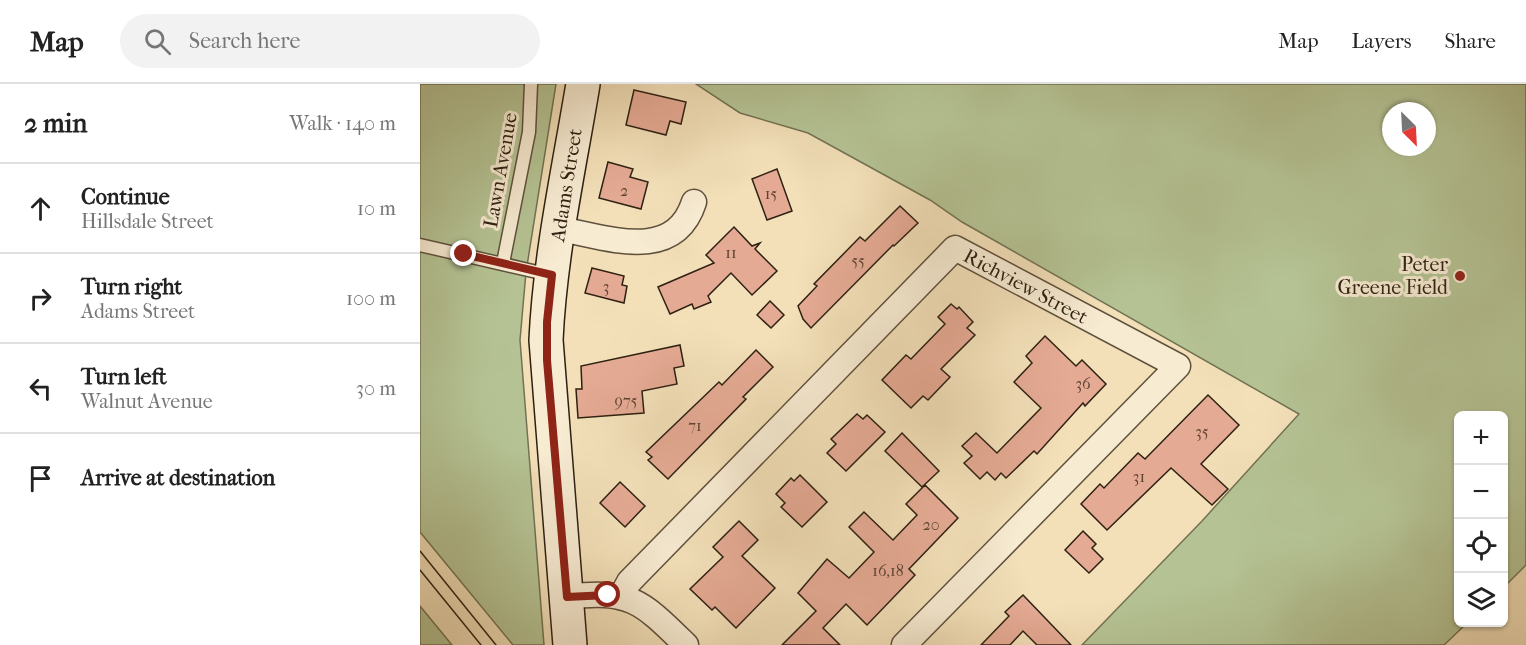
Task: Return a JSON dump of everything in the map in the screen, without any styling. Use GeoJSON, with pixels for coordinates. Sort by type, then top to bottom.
{"type":"FeatureCollection","features":[{"type":"Feature","properties":{"kind":"main road","name":"Adams Street"},"geometry":{"type":"LineString","coordinates":[[570,645],[547,350],[547,322],[552,275],[583,84]]}},
{"type":"Feature","properties":{"kind":"street"},"geometry":{"type":"LineString","coordinates":[[560,229],[629,243],[660,239],[678,229],[690,214],[694,202]]}},
{"type":"Feature","properties":{"kind":"street","name":"Richview Street"},"geometry":{"type":"LineString","coordinates":[[621,597],[629,582],[955,248],[1178,366],[904,645]]}},
{"type":"Feature","properties":{"kind":"street"},"geometry":{"type":"LineString","coordinates":[[567,597],[600,595],[621,597],[647,608],[686,645]]}},
{"type":"Feature","properties":{"kind":"lane","name":"Lawn Avenue"},"geometry":{"type":"LineString","coordinates":[[503,263],[529,132],[531,84]]}},
{"type":"Feature","properties":{"kind":"lane"},"geometry":{"type":"LineString","coordinates":[[420,245],[552,275]]}},
{"type":"Feature","properties":{"kind":"green space"},"geometry":{"type":"Polygon","coordinates":[[[420,84],[556,84],[526,272],[520,340],[544,645],[513,645],[420,532],[420,84]]]}},
{"type":"Feature","properties":{"kind":"green space"},"geometry":{"type":"Polygon","coordinates":[[[696,84],[1526,84],[1526,565],[1508,583],[1508,411],[1454,411],[1454,627],[1463,627],[1444,645],[1082,645],[1202,521],[1299,414],[962,222],[930,200],[808,133],[740,113],[696,84]]]}},
{"type":"Feature","properties":{"kind":"green space"},"geometry":{"type":"Polygon","coordinates":[[[420,606],[452,645],[420,645],[420,606]]]}},
{"type":"Feature","properties":{"kind":"building"},"geometry":{"type":"Polygon","coordinates":[[[634,90],[686,102],[681,124],[670,121],[666,135],[626,125],[634,90]]]}},
{"type":"Feature","properties":{"kind":"building"},"geometry":{"type":"Polygon","coordinates":[[[608,162],[633,169],[630,177],[648,182],[641,209],[599,198],[608,162]]]}},
{"type":"Feature","properties":{"kind":"building"},"geometry":{"type":"Polygon","coordinates":[[[777,169],[792,211],[767,220],[752,179],[777,169]]]}},
{"type":"Feature","properties":{"kind":"building"},"geometry":{"type":"Polygon","coordinates":[[[900,206],[918,223],[893,245],[811,328],[803,319],[798,306],[817,286],[814,284],[860,237],[865,241],[900,206]]]}},
{"type":"Feature","properties":{"kind":"building"},"geometry":{"type":"Polygon","coordinates":[[[734,227],[752,246],[760,243],[755,249],[777,271],[752,295],[731,273],[708,296],[711,302],[694,309],[692,304],[670,314],[658,287],[714,263],[706,255],[734,227]]]}},
{"type":"Feature","properties":{"kind":"building"},"geometry":{"type":"Polygon","coordinates":[[[592,268],[624,276],[622,285],[627,286],[624,303],[585,293],[592,268]]]}},
{"type":"Feature","properties":{"kind":"building"},"geometry":{"type":"Polygon","coordinates":[[[770,301],[784,315],[771,328],[757,315],[770,301]]]}},
{"type":"Feature","properties":{"kind":"building"},"geometry":{"type":"Polygon","coordinates":[[[951,304],[957,309],[959,307],[973,322],[967,328],[975,335],[941,369],[950,377],[928,400],[923,396],[911,408],[882,380],[906,355],[911,359],[945,324],[938,317],[951,304]]]}},
{"type":"Feature","properties":{"kind":"building"},"geometry":{"type":"Polygon","coordinates":[[[1045,336],[1076,366],[1082,360],[1106,384],[1085,406],[1083,403],[1037,454],[1034,451],[1006,478],[1001,473],[995,480],[987,472],[980,479],[964,463],[972,456],[962,446],[976,433],[997,453],[1041,408],[1014,382],[1032,363],[1026,356],[1045,336]]]}},
{"type":"Feature","properties":{"kind":"building"},"geometry":{"type":"Polygon","coordinates":[[[680,345],[684,366],[674,368],[677,384],[642,391],[644,413],[578,418],[576,389],[582,389],[581,366],[680,345]]]}},
{"type":"Feature","properties":{"kind":"building"},"geometry":{"type":"Polygon","coordinates":[[[756,350],[773,367],[743,397],[746,399],[668,479],[648,460],[652,457],[646,452],[719,382],[722,385],[756,350]]]}},
{"type":"Feature","properties":{"kind":"building"},"geometry":{"type":"Polygon","coordinates":[[[1208,395],[1239,425],[1201,464],[1228,489],[1212,505],[1171,468],[1107,530],[1081,504],[1100,484],[1104,488],[1138,453],[1145,459],[1208,395]]]}},
{"type":"Feature","properties":{"kind":"building"},"geometry":{"type":"Polygon","coordinates":[[[857,414],[863,419],[867,415],[885,432],[846,471],[827,453],[836,444],[831,439],[857,414]]]}},
{"type":"Feature","properties":{"kind":"building"},"geometry":{"type":"Polygon","coordinates":[[[902,433],[939,471],[922,487],[885,451],[902,433]]]}},
{"type":"Feature","properties":{"kind":"building"},"geometry":{"type":"Polygon","coordinates":[[[800,475],[827,502],[802,527],[781,507],[785,503],[776,494],[791,478],[794,481],[800,475]]]}},
{"type":"Feature","properties":{"kind":"building"},"geometry":{"type":"Polygon","coordinates":[[[620,482],[645,506],[625,527],[600,503],[620,482]]]}},
{"type":"Feature","properties":{"kind":"building"},"geometry":{"type":"Polygon","coordinates":[[[925,485],[958,518],[909,569],[915,575],[867,625],[846,604],[823,628],[840,645],[782,645],[816,611],[798,593],[827,559],[849,578],[874,552],[849,527],[864,512],[893,540],[917,515],[906,504],[925,485]]]}},
{"type":"Feature","properties":{"kind":"building"},"geometry":{"type":"Polygon","coordinates":[[[739,521],[758,540],[742,556],[775,588],[736,628],[715,607],[712,610],[690,589],[723,557],[713,547],[739,521]]]}},
{"type":"Feature","properties":{"kind":"building"},"geometry":{"type":"Polygon","coordinates":[[[1083,531],[1096,544],[1092,548],[1103,559],[1089,573],[1065,550],[1083,531]]]}},
{"type":"Feature","properties":{"kind":"building"},"geometry":{"type":"Polygon","coordinates":[[[1023,595],[1071,645],[1037,645],[1023,631],[1010,645],[981,645],[1009,616],[1005,612],[1023,595]]]}},
{"type":"Feature","properties":{"kind":"tram line"},"geometry":{"type":"LineString","coordinates":[[420,551],[496,645]]}},
{"type":"Feature","properties":{"kind":"tram line"},"geometry":{"type":"LineString","coordinates":[[420,570],[481,645]]}},
{"type":"Feature","properties":{"kind":"place","name":"Peter Greene Field"},"geometry":{"type":"Point","coordinates":[1460,276]}},
{"type":"Feature","properties":{"kind":"route"},"geometry":{"type":"LineString","coordinates":[[464,254],[552,275],[546,340],[567,597],[608,595]]}}]}
